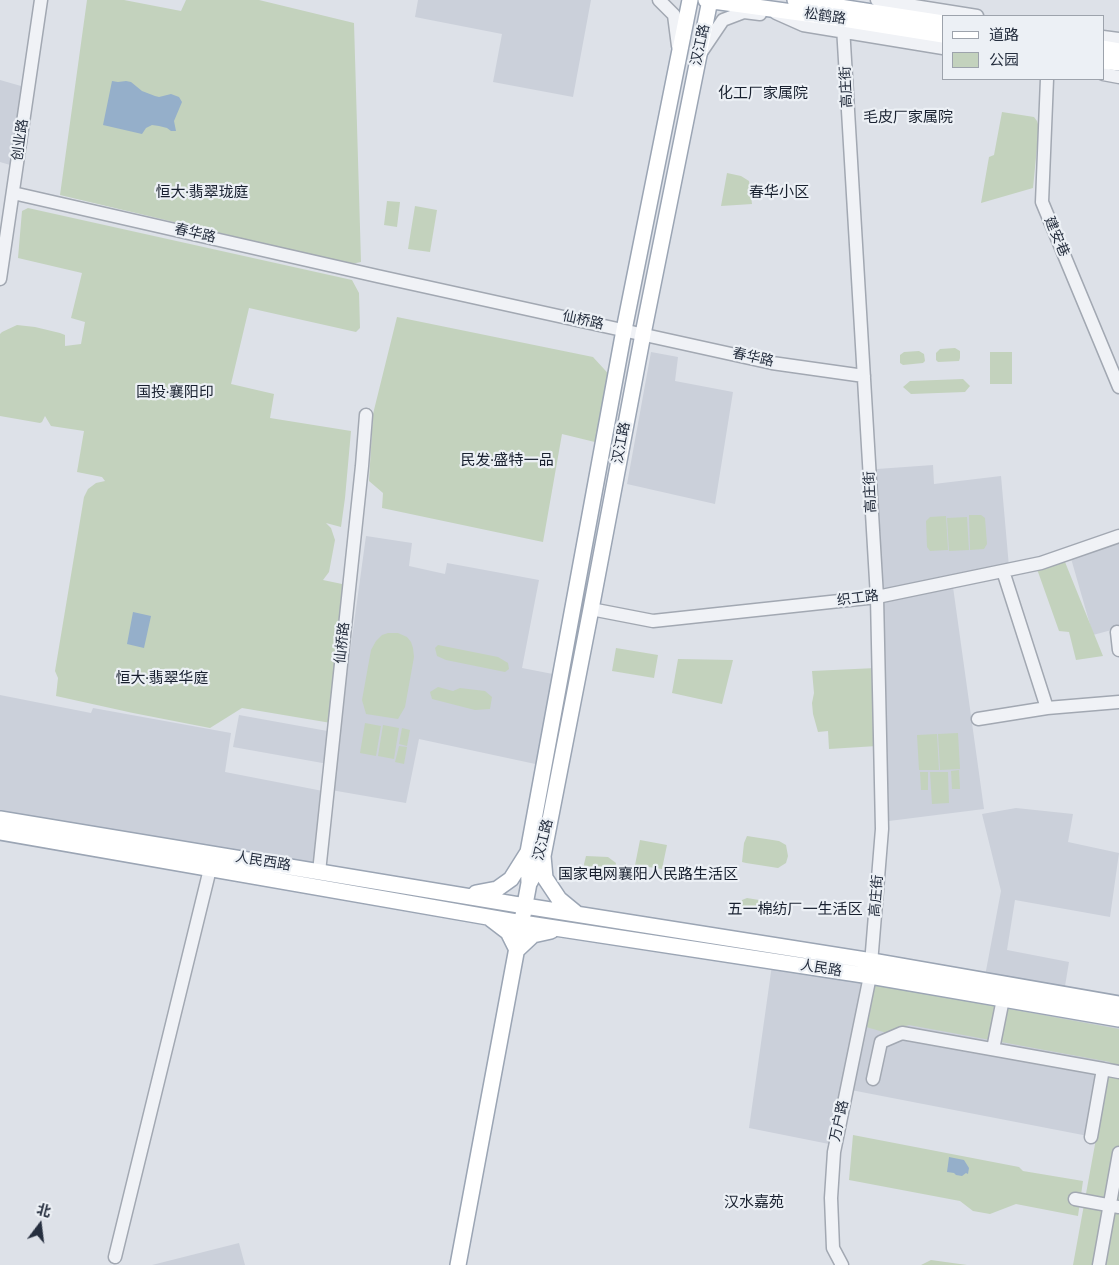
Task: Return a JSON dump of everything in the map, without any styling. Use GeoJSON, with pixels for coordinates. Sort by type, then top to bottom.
{"type":"FeatureCollection","features":[{"type":"Feature","properties":{"kind":"main road","name":"汉江路"},"geometry":{"type":"LineString","coordinates":[[458,1265],[530,883],[624,330],[690,0]]}},
{"type":"Feature","properties":{"kind":"main road","name":"汉江路"},"geometry":{"type":"LineString","coordinates":[[535,854],[591,609],[709,0]]}},
{"type":"Feature","properties":{"kind":"main road","name":"松鹤路"},"geometry":{"type":"LineString","coordinates":[[709,0],[942,35]]}},
{"type":"Feature","properties":{"kind":"main road","name":"松鹤路"},"geometry":{"type":"LineString","coordinates":[[795,0],[843,20],[897,10],[942,23]]}},
{"type":"Feature","properties":{"kind":"main road"},"geometry":{"type":"LineString","coordinates":[[1104,48],[1119,51]]}},
{"type":"Feature","properties":{"kind":"main road"},"geometry":{"type":"LineString","coordinates":[[1104,61],[1119,63]]}},
{"type":"Feature","properties":{"kind":"main road","name":"人民西路"},"geometry":{"type":"LineString","coordinates":[[0,819],[525,906]]}},
{"type":"Feature","properties":{"kind":"main road","name":"人民西路"},"geometry":{"type":"LineString","coordinates":[[0,832],[522,923]]}},
{"type":"Feature","properties":{"kind":"main road"},"geometry":{"type":"LineString","coordinates":[[466,895],[497,890],[511,879],[535,854],[545,878],[558,899],[577,914]]}},
{"type":"Feature","properties":{"kind":"main road","name":"人民路"},"geometry":{"type":"LineString","coordinates":[[525,906],[872,961],[1119,1004]]}},
{"type":"Feature","properties":{"kind":"main road"},"geometry":{"type":"LineString","coordinates":[[490,918],[508,932],[517,950],[533,935],[561,929]]}},
{"type":"Feature","properties":{"kind":"main road","name":"人民路"},"geometry":{"type":"LineString","coordinates":[[522,923],[870,976],[1119,1019]]}},
{"type":"Feature","properties":{"kind":"street","name":"创业路"},"geometry":{"type":"LineString","coordinates":[[0,279],[41,0]]}},
{"type":"Feature","properties":{"kind":"street"},"geometry":{"type":"LineString","coordinates":[[659,0],[674,15],[679,53]]}},
{"type":"Feature","properties":{"kind":"street"},"geometry":{"type":"LineString","coordinates":[[877,0],[897,10],[964,15]]}},
{"type":"Feature","properties":{"kind":"street"},"geometry":{"type":"LineString","coordinates":[[764,8],[803,25],[843,20],[942,48]]}},
{"type":"Feature","properties":{"kind":"street"},"geometry":{"type":"LineString","coordinates":[[699,56],[723,20],[744,12],[787,18]]}},
{"type":"Feature","properties":{"kind":"street","name":"高庄街"},"geometry":{"type":"LineString","coordinates":[[843,20],[877,597],[882,829],[870,976]]}},
{"type":"Feature","properties":{"kind":"street"},"geometry":{"type":"LineString","coordinates":[[1104,36],[1119,39]]}},
{"type":"Feature","properties":{"kind":"street"},"geometry":{"type":"LineString","coordinates":[[1104,74],[1119,77]]}},
{"type":"Feature","properties":{"kind":"street","name":"建安巷"},"geometry":{"type":"LineString","coordinates":[[1047,80],[1042,202],[1119,387]]}},
{"type":"Feature","properties":{"kind":"street","name":"春华路"},"geometry":{"type":"LineString","coordinates":[[13,193],[377,276]]}},
{"type":"Feature","properties":{"kind":"street","name":"仙桥路"},"geometry":{"type":"LineString","coordinates":[[377,276],[643,334]]}},
{"type":"Feature","properties":{"kind":"street","name":"春华路"},"geometry":{"type":"LineString","coordinates":[[643,334],[772,363],[864,376]]}},
{"type":"Feature","properties":{"kind":"street","name":"仙桥路"},"geometry":{"type":"LineString","coordinates":[[319,872],[366,414]]}},
{"type":"Feature","properties":{"kind":"street","name":"织工路"},"geometry":{"type":"LineString","coordinates":[[591,609],[653,621],[877,597],[1041,563],[1119,536]]}},
{"type":"Feature","properties":{"kind":"street"},"geometry":{"type":"LineString","coordinates":[[1003,571],[1048,708]]}},
{"type":"Feature","properties":{"kind":"street"},"geometry":{"type":"LineString","coordinates":[[1117,632],[1119,650]]}},
{"type":"Feature","properties":{"kind":"street"},"geometry":{"type":"LineString","coordinates":[[978,719],[1048,708],[1119,702]]}},
{"type":"Feature","properties":{"kind":"street"},"geometry":{"type":"LineString","coordinates":[[115,1257],[210,869]]}},
{"type":"Feature","properties":{"kind":"street","name":"万户路"},"geometry":{"type":"LineString","coordinates":[[842,1265],[833,1248],[831,1198],[834,1152],[870,976]]}},
{"type":"Feature","properties":{"kind":"street"},"geometry":{"type":"LineString","coordinates":[[993,1049],[1003,999]]}},
{"type":"Feature","properties":{"kind":"street"},"geometry":{"type":"LineString","coordinates":[[873,1079],[881,1042],[902,1032],[1119,1072]]}},
{"type":"Feature","properties":{"kind":"street"},"geometry":{"type":"LineString","coordinates":[[1091,1137],[1103,1069]]}},
{"type":"Feature","properties":{"kind":"street"},"geometry":{"type":"LineString","coordinates":[[1099,1265],[1114,1206],[1119,1153]]}},
{"type":"Feature","properties":{"kind":"street"},"geometry":{"type":"LineString","coordinates":[[1075,1199],[1114,1206]]}},
{"type":"Feature","properties":{"kind":"shaded area"},"geometry":{"type":"Polygon","coordinates":[[[418,0],[591,0],[573,97],[493,82],[502,34],[415,17],[418,0]]]}},
{"type":"Feature","properties":{"kind":"shaded area"},"geometry":{"type":"Polygon","coordinates":[[[0,80],[28,88],[17,167],[0,162],[0,80]]]}},
{"type":"Feature","properties":{"kind":"shaded area"},"geometry":{"type":"Polygon","coordinates":[[[651,352],[678,357],[675,381],[733,392],[715,504],[627,484],[651,352]]]}},
{"type":"Feature","properties":{"kind":"shaded area"},"geometry":{"type":"Polygon","coordinates":[[[933,465],[934,484],[1001,476],[1009,567],[883,592],[877,469],[933,465]]]}},
{"type":"Feature","properties":{"kind":"shaded area"},"geometry":{"type":"Polygon","coordinates":[[[366,536],[412,543],[409,566],[445,574],[447,563],[539,580],[522,668],[558,675],[540,765],[419,739],[406,803],[331,790],[366,536]]]}},
{"type":"Feature","properties":{"kind":"shaded area"},"geometry":{"type":"Polygon","coordinates":[[[1119,539],[1119,628],[1093,635],[1070,555],[1119,539]]]}},
{"type":"Feature","properties":{"kind":"shaded area"},"geometry":{"type":"Polygon","coordinates":[[[953,587],[984,809],[889,821],[883,601],[953,587]]]}},
{"type":"Feature","properties":{"kind":"shaded area"},"geometry":{"type":"Polygon","coordinates":[[[0,695],[91,713],[93,708],[231,733],[225,772],[328,792],[319,872],[0,819],[0,695]]]}},
{"type":"Feature","properties":{"kind":"shaded area"},"geometry":{"type":"Polygon","coordinates":[[[239,715],[333,732],[328,764],[233,747],[239,715]]]}},
{"type":"Feature","properties":{"kind":"shaded area"},"geometry":{"type":"Polygon","coordinates":[[[1016,808],[1073,814],[1068,842],[1119,853],[1110,917],[1015,900],[1007,950],[1069,962],[1064,992],[985,976],[1001,891],[982,814],[1016,808]]]}},
{"type":"Feature","properties":{"kind":"shaded area"},"geometry":{"type":"Polygon","coordinates":[[[772,965],[1119,1026],[1119,1142],[851,1090],[839,1146],[749,1128],[772,965]]]}},
{"type":"Feature","properties":{"kind":"shaded area"},"geometry":{"type":"Polygon","coordinates":[[[239,1243],[245,1265],[152,1265],[239,1243]]]}},
{"type":"Feature","properties":{"kind":"green space"},"geometry":{"type":"Polygon","coordinates":[[[87,0],[124,0],[181,11],[186,0],[259,0],[354,23],[361,262],[351,264],[60,195],[87,0]]]}},
{"type":"Feature","properties":{"kind":"green space"},"geometry":{"type":"Polygon","coordinates":[[[1002,112],[1034,117],[1037,121],[1039,127],[1033,188],[981,203],[989,157],[994,155],[1002,112]]]}},
{"type":"Feature","properties":{"kind":"green space"},"geometry":{"type":"Polygon","coordinates":[[[727,173],[741,176],[749,181],[752,204],[721,206],[727,173]]]}},
{"type":"Feature","properties":{"kind":"green space"},"geometry":{"type":"Polygon","coordinates":[[[387,201],[400,202],[397,227],[384,225],[387,201]]]}},
{"type":"Feature","properties":{"kind":"green space"},"geometry":{"type":"Polygon","coordinates":[[[415,206],[437,210],[430,252],[408,249],[415,206]]]}},
{"type":"Feature","properties":{"kind":"green space"},"geometry":{"type":"Polygon","coordinates":[[[28,208],[352,280],[359,293],[360,328],[356,332],[249,308],[231,384],[274,394],[270,418],[351,431],[341,527],[326,523],[331,528],[335,540],[329,572],[323,580],[342,584],[344,587],[331,723],[242,708],[210,728],[56,696],[58,678],[55,671],[84,497],[88,489],[96,483],[105,481],[102,477],[77,472],[84,431],[51,426],[45,416],[40,423],[0,416],[0,334],[17,325],[35,327],[65,335],[65,346],[81,344],[85,322],[71,318],[82,273],[18,258],[22,211],[28,208]]]}},
{"type":"Feature","properties":{"kind":"green space"},"geometry":{"type":"Polygon","coordinates":[[[397,317],[593,357],[615,381],[603,444],[562,434],[543,542],[382,508],[383,493],[369,481],[373,414],[397,317]]]}},
{"type":"Feature","properties":{"kind":"green space"},"geometry":{"type":"Polygon","coordinates":[[[955,348],[960,351],[959,361],[938,362],[936,360],[936,353],[940,349],[955,348]]]}},
{"type":"Feature","properties":{"kind":"green space"},"geometry":{"type":"Polygon","coordinates":[[[919,351],[924,354],[925,361],[923,363],[903,365],[900,363],[900,355],[904,352],[919,351]]]}},
{"type":"Feature","properties":{"kind":"green space"},"geometry":{"type":"Polygon","coordinates":[[[990,352],[1012,352],[1012,384],[990,384],[990,352]]]}},
{"type":"Feature","properties":{"kind":"green space"},"geometry":{"type":"Polygon","coordinates":[[[963,379],[970,386],[965,392],[911,394],[903,387],[910,381],[963,379]]]}},
{"type":"Feature","properties":{"kind":"green space"},"geometry":{"type":"Polygon","coordinates":[[[969,515],[981,515],[985,518],[987,544],[984,549],[970,550],[969,515]]]}},
{"type":"Feature","properties":{"kind":"green space"},"geometry":{"type":"Polygon","coordinates":[[[946,516],[948,550],[930,551],[927,547],[926,521],[930,517],[946,516]]]}},
{"type":"Feature","properties":{"kind":"green space"},"geometry":{"type":"Polygon","coordinates":[[[967,517],[969,550],[949,551],[947,518],[967,517]]]}},
{"type":"Feature","properties":{"kind":"green space"},"geometry":{"type":"Polygon","coordinates":[[[1065,562],[1103,656],[1076,660],[1069,632],[1059,631],[1037,569],[1065,562]]]}},
{"type":"Feature","properties":{"kind":"green space"},"geometry":{"type":"Polygon","coordinates":[[[398,633],[407,637],[413,648],[414,657],[405,707],[398,719],[366,714],[362,700],[371,650],[382,635],[398,633]]]}},
{"type":"Feature","properties":{"kind":"green space"},"geometry":{"type":"Polygon","coordinates":[[[438,645],[498,657],[508,663],[509,669],[505,672],[446,660],[437,656],[435,648],[438,645]]]}},
{"type":"Feature","properties":{"kind":"green space"},"geometry":{"type":"Polygon","coordinates":[[[616,648],[658,655],[654,678],[612,671],[616,648]]]}},
{"type":"Feature","properties":{"kind":"green space"},"geometry":{"type":"Polygon","coordinates":[[[678,659],[733,660],[722,704],[672,693],[678,659]]]}},
{"type":"Feature","properties":{"kind":"green space"},"geometry":{"type":"Polygon","coordinates":[[[876,668],[877,746],[829,749],[828,731],[818,732],[813,714],[812,671],[876,668]]]}},
{"type":"Feature","properties":{"kind":"green space"},"geometry":{"type":"Polygon","coordinates":[[[438,687],[453,691],[460,688],[485,691],[492,697],[490,709],[475,710],[432,699],[430,692],[438,687]]]}},
{"type":"Feature","properties":{"kind":"green space"},"geometry":{"type":"Polygon","coordinates":[[[365,723],[381,726],[376,756],[360,753],[365,723]]]}},
{"type":"Feature","properties":{"kind":"green space"},"geometry":{"type":"Polygon","coordinates":[[[383,725],[399,728],[394,759],[378,756],[383,725]]]}},
{"type":"Feature","properties":{"kind":"green space"},"geometry":{"type":"Polygon","coordinates":[[[402,728],[410,730],[407,746],[399,744],[402,728]]]}},
{"type":"Feature","properties":{"kind":"green space"},"geometry":{"type":"Polygon","coordinates":[[[958,733],[960,769],[940,770],[938,734],[958,733]]]}},
{"type":"Feature","properties":{"kind":"green space"},"geometry":{"type":"Polygon","coordinates":[[[937,734],[939,770],[919,770],[917,735],[937,734]]]}},
{"type":"Feature","properties":{"kind":"green space"},"geometry":{"type":"Polygon","coordinates":[[[399,746],[407,747],[404,764],[395,762],[399,746]]]}},
{"type":"Feature","properties":{"kind":"green space"},"geometry":{"type":"Polygon","coordinates":[[[959,770],[960,789],[952,789],[951,771],[959,770]]]}},
{"type":"Feature","properties":{"kind":"green space"},"geometry":{"type":"Polygon","coordinates":[[[920,772],[928,772],[928,790],[921,790],[920,772]]]}},
{"type":"Feature","properties":{"kind":"green space"},"geometry":{"type":"Polygon","coordinates":[[[930,772],[948,772],[949,803],[932,804],[930,772]]]}},
{"type":"Feature","properties":{"kind":"green space"},"geometry":{"type":"Polygon","coordinates":[[[747,836],[779,841],[786,845],[788,856],[786,863],[778,868],[742,862],[744,843],[747,836]]]}},
{"type":"Feature","properties":{"kind":"green space"},"geometry":{"type":"Polygon","coordinates":[[[640,840],[667,845],[662,869],[635,865],[640,840]]]}},
{"type":"Feature","properties":{"kind":"green space"},"geometry":{"type":"Polygon","coordinates":[[[586,856],[608,857],[616,863],[614,878],[603,880],[591,878],[585,873],[584,864],[586,856]]]}},
{"type":"Feature","properties":{"kind":"green space"},"geometry":{"type":"Polygon","coordinates":[[[747,898],[783,904],[782,914],[744,908],[741,905],[742,900],[747,898]]]}},
{"type":"Feature","properties":{"kind":"green space"},"geometry":{"type":"Polygon","coordinates":[[[874,984],[1119,1029],[1119,1265],[1073,1265],[1110,1062],[909,1025],[887,1033],[866,1027],[874,984]]]}},
{"type":"Feature","properties":{"kind":"green space"},"geometry":{"type":"Polygon","coordinates":[[[853,1135],[1019,1167],[1023,1171],[1083,1181],[1078,1216],[1016,1204],[990,1214],[973,1211],[960,1201],[849,1180],[853,1135]]]}},
{"type":"Feature","properties":{"kind":"green space"},"geometry":{"type":"Polygon","coordinates":[[[931,1260],[967,1265],[921,1265],[931,1260]]]}},
{"type":"Feature","properties":{"kind":"water"},"geometry":{"type":"Polygon","coordinates":[[[112,81],[131,82],[142,91],[159,97],[171,94],[179,97],[182,102],[174,121],[176,131],[152,125],[146,128],[142,134],[103,125],[112,81]]]}},
{"type":"Feature","properties":{"kind":"water"},"geometry":{"type":"Polygon","coordinates":[[[133,612],[151,616],[144,648],[127,644],[133,612]]]}},
{"type":"Feature","properties":{"kind":"water"},"geometry":{"type":"Polygon","coordinates":[[[949,1157],[964,1160],[969,1168],[968,1174],[966,1173],[962,1176],[947,1172],[949,1157]]]}},
{"type":"Feature","properties":{"kind":"district","name":"化工厂家属院"},"geometry":{"type":"Point","coordinates":[763,94]}},
{"type":"Feature","properties":{"kind":"district","name":"毛皮厂家属院"},"geometry":{"type":"Point","coordinates":[908,118]}},
{"type":"Feature","properties":{"kind":"district","name":"恒大·翡翠珑庭"},"geometry":{"type":"Point","coordinates":[202,193]}},
{"type":"Feature","properties":{"kind":"district","name":"春华小区"},"geometry":{"type":"Point","coordinates":[779,193]}},
{"type":"Feature","properties":{"kind":"district","name":"国投·襄阳印"},"geometry":{"type":"Point","coordinates":[175,393]}},
{"type":"Feature","properties":{"kind":"district","name":"民发·盛特一品"},"geometry":{"type":"Point","coordinates":[507,461]}},
{"type":"Feature","properties":{"kind":"district","name":"恒大·翡翠华庭"},"geometry":{"type":"Point","coordinates":[162,679]}},
{"type":"Feature","properties":{"kind":"district","name":"国家电网襄阳人民路生活区"},"geometry":{"type":"Point","coordinates":[648,875]}},
{"type":"Feature","properties":{"kind":"district","name":"五一棉纺厂一生活区"},"geometry":{"type":"Point","coordinates":[795,910]}},
{"type":"Feature","properties":{"kind":"district","name":"汉水嘉苑"},"geometry":{"type":"Point","coordinates":[754,1203]}}]}
